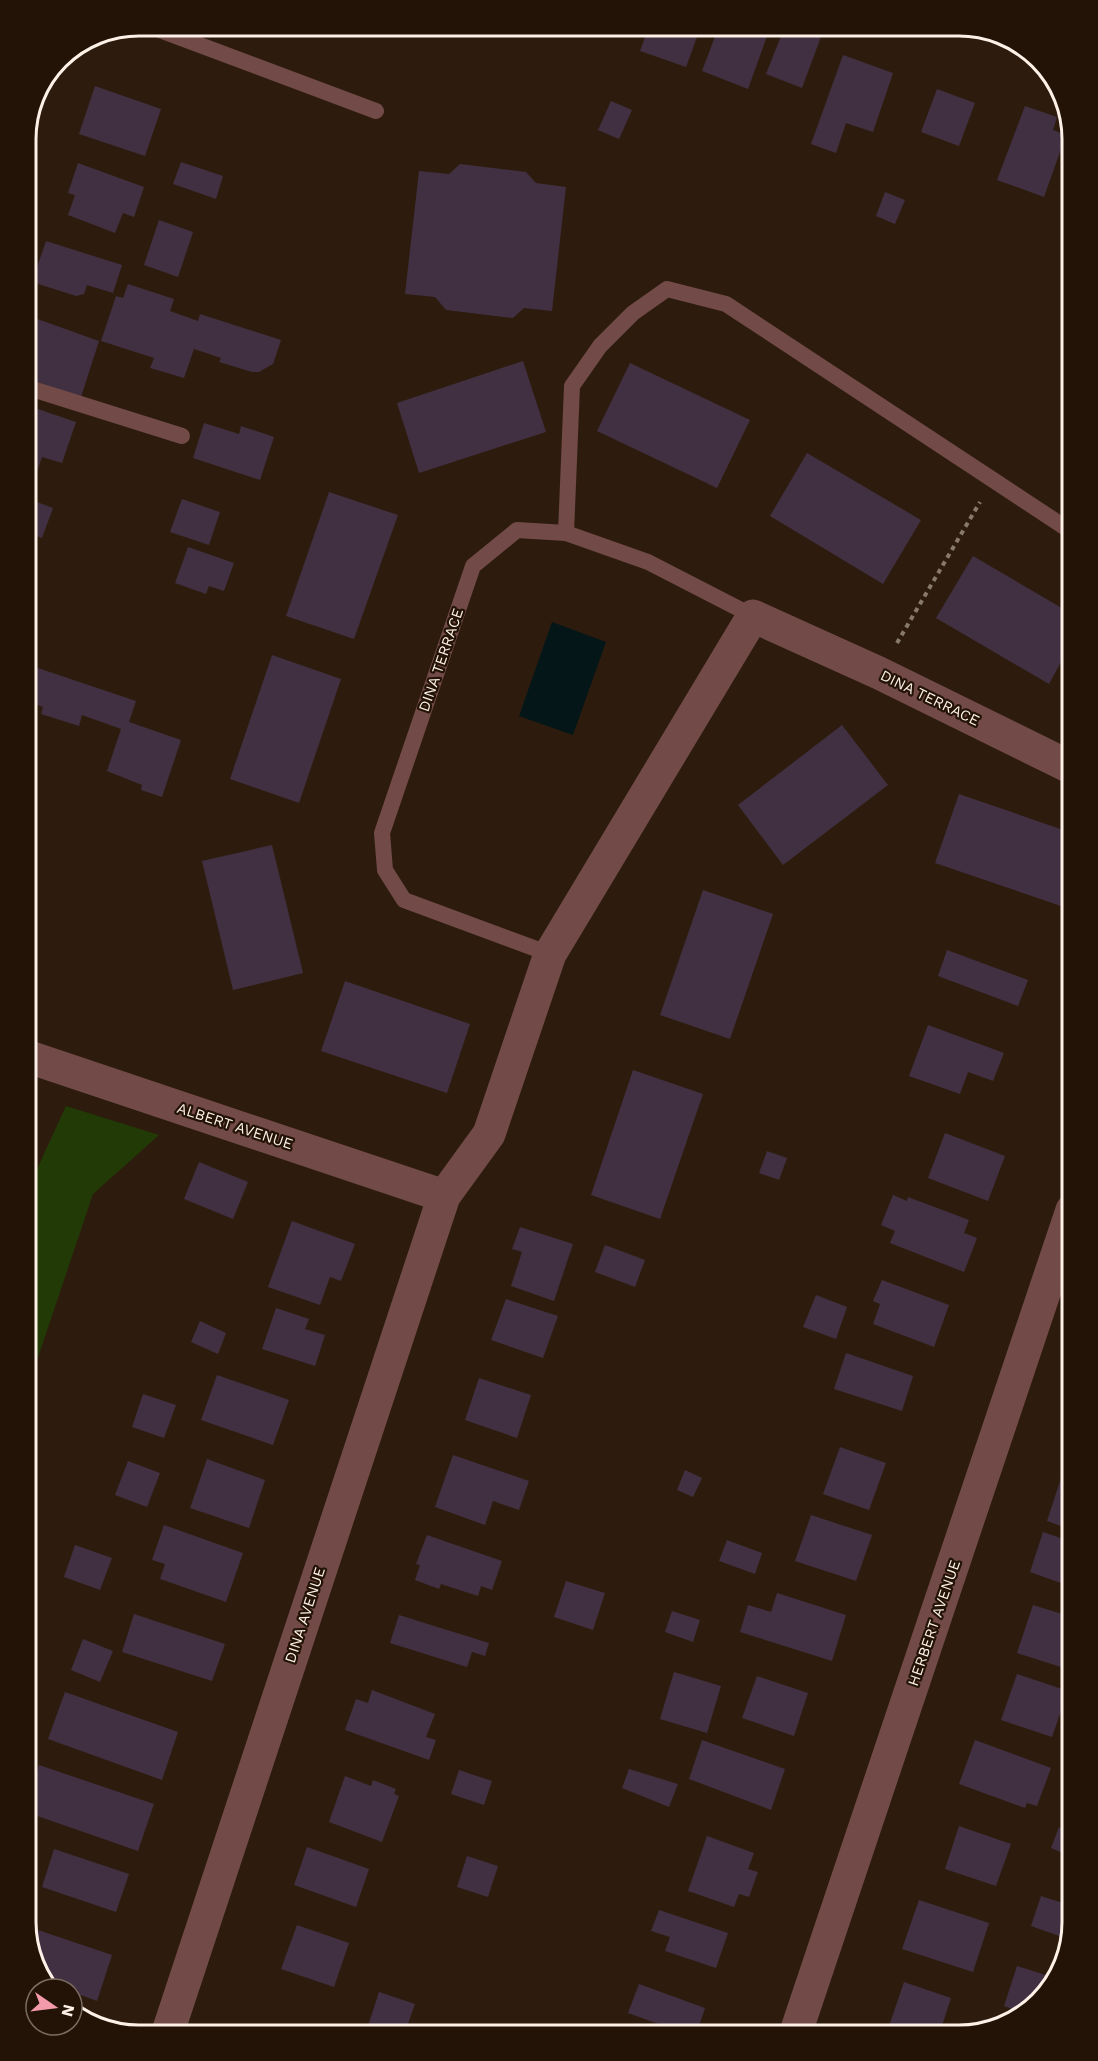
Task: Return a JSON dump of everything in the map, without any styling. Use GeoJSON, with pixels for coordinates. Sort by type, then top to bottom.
{"type":"FeatureCollection","features":[{"type":"Feature","properties":{"kind":"street","name":"DINA TERRACE"},"geometry":{"type":"LineString","coordinates":[[753,616],[879,673],[1062,763]]}},
{"type":"Feature","properties":{"kind":"street"},"geometry":{"type":"LineString","coordinates":[[444,1196],[489,1134],[550,954],[753,616]]}},
{"type":"Feature","properties":{"kind":"street","name":"ALBERT AVENUE"},"geometry":{"type":"LineString","coordinates":[[36,1059],[444,1196]]}},
{"type":"Feature","properties":{"kind":"street","name":"DINA AVENUE"},"geometry":{"type":"LineString","coordinates":[[169,2025],[444,1196]]}},
{"type":"Feature","properties":{"kind":"street","name":"HERBERT AVENUE"},"geometry":{"type":"LineString","coordinates":[[799,2025],[1062,1240]]}},
{"type":"Feature","properties":{"kind":"lane"},"geometry":{"type":"LineString","coordinates":[[176,36],[376,111]]}},
{"type":"Feature","properties":{"kind":"lane"},"geometry":{"type":"LineString","coordinates":[[566,533],[572,386],[600,346],[633,312],[666,289],[726,304],[1062,525]]}},
{"type":"Feature","properties":{"kind":"lane"},"geometry":{"type":"LineString","coordinates":[[36,390],[182,436]]}},
{"type":"Feature","properties":{"kind":"lane","name":"DINA TERRACE"},"geometry":{"type":"LineString","coordinates":[[550,954],[404,900],[385,870],[382,833],[473,566],[517,530],[566,533],[648,562],[753,616]]}},
{"type":"Feature","properties":{"kind":"path"},"geometry":{"type":"LineString","coordinates":[[879,673],[969,516]]}},
{"type":"Feature","properties":{"kind":"green space"},"geometry":{"type":"Polygon","coordinates":[[[66,1106],[159,1135],[93,1194],[36,1363],[36,1171],[66,1106]]]}},
{"type":"Feature","properties":{"kind":"shaded area"},"geometry":{"type":"Polygon","coordinates":[[[552,622],[606,642],[573,735],[519,716],[552,622]]]}},
{"type":"Feature","properties":{"kind":"building"},"geometry":{"type":"Polygon","coordinates":[[[645,36],[697,36],[686,67],[640,51],[645,36]]]}},
{"type":"Feature","properties":{"kind":"building"},"geometry":{"type":"Polygon","coordinates":[[[715,36],[767,36],[748,89],[702,71],[715,36]]]}},
{"type":"Feature","properties":{"kind":"building"},"geometry":{"type":"Polygon","coordinates":[[[781,36],[821,36],[802,88],[766,74],[781,36]]]}},
{"type":"Feature","properties":{"kind":"building"},"geometry":{"type":"Polygon","coordinates":[[[843,55],[893,73],[873,132],[846,123],[836,153],[811,144],[843,55]]]}},
{"type":"Feature","properties":{"kind":"building"},"geometry":{"type":"Polygon","coordinates":[[[95,86],[161,109],[145,156],[79,134],[95,86]]]}},
{"type":"Feature","properties":{"kind":"building"},"geometry":{"type":"Polygon","coordinates":[[[937,89],[975,103],[959,146],[921,132],[937,89]]]}},
{"type":"Feature","properties":{"kind":"building"},"geometry":{"type":"Polygon","coordinates":[[[611,101],[632,110],[619,139],[598,130],[611,101]]]}},
{"type":"Feature","properties":{"kind":"building"},"geometry":{"type":"Polygon","coordinates":[[[1025,106],[1057,117],[1053,130],[1061,133],[1062,146],[1044,197],[997,180],[1025,106]]]}},
{"type":"Feature","properties":{"kind":"building"},"geometry":{"type":"Polygon","coordinates":[[[181,162],[223,176],[216,199],[173,184],[181,162]]]}},
{"type":"Feature","properties":{"kind":"building"},"geometry":{"type":"Polygon","coordinates":[[[78,163],[144,187],[134,217],[123,213],[115,233],[68,215],[75,195],[68,193],[78,163]]]}},
{"type":"Feature","properties":{"kind":"building"},"geometry":{"type":"Polygon","coordinates":[[[460,164],[526,172],[536,183],[566,187],[552,311],[524,308],[513,318],[446,310],[435,297],[405,294],[419,171],[449,174],[460,164]]]}},
{"type":"Feature","properties":{"kind":"building"},"geometry":{"type":"Polygon","coordinates":[[[885,192],[905,200],[895,224],[876,216],[885,192]]]}},
{"type":"Feature","properties":{"kind":"building"},"geometry":{"type":"Polygon","coordinates":[[[159,220],[193,232],[178,277],[144,265],[159,220]]]}},
{"type":"Feature","properties":{"kind":"building"},"geometry":{"type":"Polygon","coordinates":[[[46,241],[122,265],[113,293],[87,285],[84,294],[76,296],[36,283],[36,270],[46,241]]]}},
{"type":"Feature","properties":{"kind":"building"},"geometry":{"type":"Polygon","coordinates":[[[128,284],[174,299],[170,311],[198,321],[200,314],[281,340],[273,364],[259,372],[252,372],[219,362],[221,358],[194,349],[184,378],[150,368],[154,358],[101,341],[116,296],[123,298],[128,284]]]}},
{"type":"Feature","properties":{"kind":"building"},"geometry":{"type":"Polygon","coordinates":[[[36,319],[99,341],[81,397],[36,381],[36,319]]]}},
{"type":"Feature","properties":{"kind":"building"},"geometry":{"type":"Polygon","coordinates":[[[523,361],[546,432],[419,473],[397,403],[523,361]]]}},
{"type":"Feature","properties":{"kind":"building"},"geometry":{"type":"Polygon","coordinates":[[[630,363],[750,420],[717,488],[597,431],[630,363]]]}},
{"type":"Feature","properties":{"kind":"building"},"geometry":{"type":"Polygon","coordinates":[[[36,408],[76,422],[62,463],[42,457],[36,475],[36,408]]]}},
{"type":"Feature","properties":{"kind":"building"},"geometry":{"type":"Polygon","coordinates":[[[204,423],[239,434],[241,426],[274,437],[260,480],[193,458],[204,423]]]}},
{"type":"Feature","properties":{"kind":"building"},"geometry":{"type":"Polygon","coordinates":[[[807,453],[921,520],[883,584],[770,516],[807,453]]]}},
{"type":"Feature","properties":{"kind":"building"},"geometry":{"type":"Polygon","coordinates":[[[329,492],[398,515],[354,639],[286,616],[329,492]]]}},
{"type":"Feature","properties":{"kind":"building"},"geometry":{"type":"Polygon","coordinates":[[[182,499],[220,512],[209,545],[170,532],[182,499]]]}},
{"type":"Feature","properties":{"kind":"building"},"geometry":{"type":"Polygon","coordinates":[[[36,502],[53,508],[42,538],[36,536],[36,502]]]}},
{"type":"Feature","properties":{"kind":"building"},"geometry":{"type":"Polygon","coordinates":[[[188,547],[234,563],[224,591],[209,586],[206,594],[175,583],[188,547]]]}},
{"type":"Feature","properties":{"kind":"building"},"geometry":{"type":"Polygon","coordinates":[[[973,556],[1062,608],[1062,660],[1049,684],[936,618],[973,556]]]}},
{"type":"Feature","properties":{"kind":"building"},"geometry":{"type":"Polygon","coordinates":[[[272,655],[341,679],[299,803],[230,779],[272,655]]]}},
{"type":"Feature","properties":{"kind":"building"},"geometry":{"type":"Polygon","coordinates":[[[36,667],[136,701],[129,722],[181,740],[162,797],[141,790],[142,785],[107,771],[121,729],[82,715],[79,726],[41,714],[43,707],[36,705],[36,667]]]}},
{"type":"Feature","properties":{"kind":"building"},"geometry":{"type":"Polygon","coordinates":[[[842,725],[888,785],[783,865],[738,805],[842,725]]]}},
{"type":"Feature","properties":{"kind":"building"},"geometry":{"type":"Polygon","coordinates":[[[959,794],[1062,830],[1061,906],[935,863],[959,794]]]}},
{"type":"Feature","properties":{"kind":"building"},"geometry":{"type":"Polygon","coordinates":[[[272,845],[303,973],[233,990],[202,861],[272,845]]]}},
{"type":"Feature","properties":{"kind":"building"},"geometry":{"type":"Polygon","coordinates":[[[703,890],[773,914],[730,1039],[660,1015],[703,890]]]}},
{"type":"Feature","properties":{"kind":"building"},"geometry":{"type":"Polygon","coordinates":[[[947,950],[1028,980],[1018,1006],[938,976],[947,950]]]}},
{"type":"Feature","properties":{"kind":"building"},"geometry":{"type":"Polygon","coordinates":[[[345,981],[470,1024],[447,1093],[321,1051],[345,981]]]}},
{"type":"Feature","properties":{"kind":"building"},"geometry":{"type":"Polygon","coordinates":[[[928,1025],[1004,1053],[993,1081],[968,1072],[960,1094],[909,1076],[928,1025]]]}},
{"type":"Feature","properties":{"kind":"building"},"geometry":{"type":"Polygon","coordinates":[[[633,1070],[703,1094],[660,1219],[591,1195],[633,1070]]]}},
{"type":"Feature","properties":{"kind":"building"},"geometry":{"type":"Polygon","coordinates":[[[945,1133],[1005,1156],[988,1201],[928,1178],[945,1133]]]}},
{"type":"Feature","properties":{"kind":"building"},"geometry":{"type":"Polygon","coordinates":[[[767,1151],[787,1158],[779,1180],[759,1173],[767,1151]]]}},
{"type":"Feature","properties":{"kind":"building"},"geometry":{"type":"Polygon","coordinates":[[[199,1162],[248,1182],[233,1219],[184,1199],[199,1162]]]}},
{"type":"Feature","properties":{"kind":"building"},"geometry":{"type":"Polygon","coordinates":[[[893,1195],[907,1201],[908,1197],[969,1220],[964,1233],[977,1238],[964,1272],[890,1243],[895,1231],[881,1225],[893,1195]]]}},
{"type":"Feature","properties":{"kind":"building"},"geometry":{"type":"Polygon","coordinates":[[[292,1221],[355,1244],[341,1281],[330,1277],[320,1305],[268,1287],[292,1221]]]}},
{"type":"Feature","properties":{"kind":"building"},"geometry":{"type":"Polygon","coordinates":[[[520,1227],[573,1244],[554,1301],[511,1286],[522,1252],[512,1249],[520,1227]]]}},
{"type":"Feature","properties":{"kind":"building"},"geometry":{"type":"Polygon","coordinates":[[[605,1245],[645,1260],[635,1287],[595,1272],[605,1245]]]}},
{"type":"Feature","properties":{"kind":"building"},"geometry":{"type":"Polygon","coordinates":[[[882,1280],[949,1305],[934,1347],[873,1324],[880,1304],[873,1301],[882,1280]]]}},
{"type":"Feature","properties":{"kind":"building"},"geometry":{"type":"Polygon","coordinates":[[[816,1295],[847,1307],[836,1339],[803,1327],[816,1295]]]}},
{"type":"Feature","properties":{"kind":"building"},"geometry":{"type":"Polygon","coordinates":[[[506,1299],[558,1316],[543,1358],[491,1340],[506,1299]]]}},
{"type":"Feature","properties":{"kind":"building"},"geometry":{"type":"Polygon","coordinates":[[[276,1308],[309,1319],[305,1329],[325,1335],[315,1366],[262,1349],[276,1308]]]}},
{"type":"Feature","properties":{"kind":"building"},"geometry":{"type":"Polygon","coordinates":[[[200,1321],[226,1333],[218,1354],[191,1342],[200,1321]]]}},
{"type":"Feature","properties":{"kind":"building"},"geometry":{"type":"Polygon","coordinates":[[[846,1353],[913,1376],[902,1411],[834,1389],[846,1353]]]}},
{"type":"Feature","properties":{"kind":"building"},"geometry":{"type":"Polygon","coordinates":[[[217,1375],[289,1400],[273,1445],[201,1420],[217,1375]]]}},
{"type":"Feature","properties":{"kind":"building"},"geometry":{"type":"Polygon","coordinates":[[[479,1378],[531,1395],[517,1438],[465,1420],[479,1378]]]}},
{"type":"Feature","properties":{"kind":"building"},"geometry":{"type":"Polygon","coordinates":[[[143,1394],[176,1405],[164,1438],[132,1427],[143,1394]]]}},
{"type":"Feature","properties":{"kind":"building"},"geometry":{"type":"Polygon","coordinates":[[[840,1447],[886,1463],[869,1510],[823,1494],[840,1447]]]}},
{"type":"Feature","properties":{"kind":"building"},"geometry":{"type":"Polygon","coordinates":[[[453,1455],[529,1481],[519,1510],[493,1501],[485,1525],[435,1507],[453,1455]]]}},
{"type":"Feature","properties":{"kind":"building"},"geometry":{"type":"Polygon","coordinates":[[[207,1459],[265,1480],[249,1528],[190,1508],[207,1459]]]}},
{"type":"Feature","properties":{"kind":"building"},"geometry":{"type":"Polygon","coordinates":[[[128,1461],[160,1473],[147,1507],[115,1495],[128,1461]]]}},
{"type":"Feature","properties":{"kind":"building"},"geometry":{"type":"Polygon","coordinates":[[[685,1470],[702,1478],[693,1497],[677,1490],[685,1470]]]}},
{"type":"Feature","properties":{"kind":"building"},"geometry":{"type":"Polygon","coordinates":[[[1061,1478],[1062,1526],[1047,1521],[1061,1478]]]}},
{"type":"Feature","properties":{"kind":"building"},"geometry":{"type":"Polygon","coordinates":[[[811,1515],[872,1535],[856,1581],[795,1561],[811,1515]]]}},
{"type":"Feature","properties":{"kind":"building"},"geometry":{"type":"Polygon","coordinates":[[[164,1525],[243,1553],[226,1602],[160,1579],[165,1564],[152,1560],[164,1525]]]}},
{"type":"Feature","properties":{"kind":"building"},"geometry":{"type":"Polygon","coordinates":[[[1043,1532],[1062,1539],[1062,1583],[1030,1572],[1043,1532]]]}},
{"type":"Feature","properties":{"kind":"building"},"geometry":{"type":"Polygon","coordinates":[[[427,1535],[502,1561],[492,1590],[481,1586],[478,1596],[441,1584],[439,1589],[415,1580],[420,1565],[416,1564],[427,1535]]]}},
{"type":"Feature","properties":{"kind":"building"},"geometry":{"type":"Polygon","coordinates":[[[727,1540],[762,1553],[755,1574],[719,1561],[727,1540]]]}},
{"type":"Feature","properties":{"kind":"building"},"geometry":{"type":"Polygon","coordinates":[[[75,1545],[112,1558],[100,1590],[64,1577],[75,1545]]]}},
{"type":"Feature","properties":{"kind":"building"},"geometry":{"type":"Polygon","coordinates":[[[566,1581],[605,1593],[593,1630],[554,1617],[566,1581]]]}},
{"type":"Feature","properties":{"kind":"building"},"geometry":{"type":"Polygon","coordinates":[[[777,1593],[846,1615],[832,1661],[740,1632],[748,1605],[771,1612],[777,1593]]]}},
{"type":"Feature","properties":{"kind":"building"},"geometry":{"type":"Polygon","coordinates":[[[1033,1605],[1062,1614],[1061,1667],[1017,1653],[1033,1605]]]}},
{"type":"Feature","properties":{"kind":"building"},"geometry":{"type":"Polygon","coordinates":[[[672,1611],[700,1620],[693,1642],[665,1632],[672,1611]]]}},
{"type":"Feature","properties":{"kind":"building"},"geometry":{"type":"Polygon","coordinates":[[[134,1614],[225,1644],[212,1681],[122,1652],[134,1614]]]}},
{"type":"Feature","properties":{"kind":"building"},"geometry":{"type":"Polygon","coordinates":[[[399,1615],[489,1643],[485,1656],[472,1652],[467,1667],[390,1643],[399,1615]]]}},
{"type":"Feature","properties":{"kind":"building"},"geometry":{"type":"Polygon","coordinates":[[[83,1639],[113,1651],[100,1682],[71,1670],[83,1639]]]}},
{"type":"Feature","properties":{"kind":"building"},"geometry":{"type":"Polygon","coordinates":[[[674,1672],[721,1686],[707,1733],[660,1719],[674,1672]]]}},
{"type":"Feature","properties":{"kind":"building"},"geometry":{"type":"Polygon","coordinates":[[[1017,1674],[1062,1689],[1062,1708],[1052,1737],[1001,1720],[1017,1674]]]}},
{"type":"Feature","properties":{"kind":"building"},"geometry":{"type":"Polygon","coordinates":[[[757,1676],[808,1693],[794,1736],[742,1718],[757,1676]]]}},
{"type":"Feature","properties":{"kind":"building"},"geometry":{"type":"Polygon","coordinates":[[[372,1690],[435,1714],[426,1737],[436,1740],[429,1760],[345,1730],[356,1699],[368,1703],[372,1690]]]}},
{"type":"Feature","properties":{"kind":"building"},"geometry":{"type":"Polygon","coordinates":[[[65,1692],[178,1732],[162,1780],[48,1739],[65,1692]]]}},
{"type":"Feature","properties":{"kind":"building"},"geometry":{"type":"Polygon","coordinates":[[[702,1740],[785,1769],[771,1810],[689,1779],[702,1740]]]}},
{"type":"Feature","properties":{"kind":"building"},"geometry":{"type":"Polygon","coordinates":[[[975,1740],[1051,1768],[1037,1806],[1027,1803],[1025,1808],[959,1784],[975,1740]]]}},
{"type":"Feature","properties":{"kind":"building"},"geometry":{"type":"Polygon","coordinates":[[[39,1765],[154,1804],[138,1851],[36,1815],[36,1774],[39,1765]]]}},
{"type":"Feature","properties":{"kind":"building"},"geometry":{"type":"Polygon","coordinates":[[[629,1769],[678,1784],[669,1807],[622,1788],[629,1769]]]}},
{"type":"Feature","properties":{"kind":"building"},"geometry":{"type":"Polygon","coordinates":[[[459,1770],[492,1781],[484,1805],[451,1794],[459,1770]]]}},
{"type":"Feature","properties":{"kind":"building"},"geometry":{"type":"Polygon","coordinates":[[[345,1776],[371,1786],[373,1780],[396,1789],[394,1794],[399,1796],[382,1842],[329,1822],[345,1776]]]}},
{"type":"Feature","properties":{"kind":"building"},"geometry":{"type":"Polygon","coordinates":[[[959,1826],[1011,1844],[996,1886],[945,1869],[959,1826]]]}},
{"type":"Feature","properties":{"kind":"building"},"geometry":{"type":"Polygon","coordinates":[[[1059,1827],[1062,1828],[1062,1853],[1051,1848],[1059,1827]]]}},
{"type":"Feature","properties":{"kind":"building"},"geometry":{"type":"Polygon","coordinates":[[[707,1836],[754,1853],[748,1869],[758,1872],[749,1897],[739,1894],[734,1907],[688,1891],[707,1836]]]}},
{"type":"Feature","properties":{"kind":"building"},"geometry":{"type":"Polygon","coordinates":[[[307,1847],[369,1869],[356,1907],[294,1885],[307,1847]]]}},
{"type":"Feature","properties":{"kind":"building"},"geometry":{"type":"Polygon","coordinates":[[[54,1849],[129,1874],[116,1912],[42,1887],[54,1849]]]}},
{"type":"Feature","properties":{"kind":"building"},"geometry":{"type":"Polygon","coordinates":[[[467,1856],[498,1866],[488,1897],[457,1887],[467,1856]]]}},
{"type":"Feature","properties":{"kind":"building"},"geometry":{"type":"Polygon","coordinates":[[[1041,1896],[1062,1903],[1061,1937],[1031,1926],[1041,1896]]]}},
{"type":"Feature","properties":{"kind":"building"},"geometry":{"type":"Polygon","coordinates":[[[919,1900],[989,1923],[973,1972],[902,1949],[919,1900]]]}},
{"type":"Feature","properties":{"kind":"building"},"geometry":{"type":"Polygon","coordinates":[[[659,1910],[728,1933],[716,1968],[665,1951],[670,1937],[651,1931],[659,1910]]]}},
{"type":"Feature","properties":{"kind":"building"},"geometry":{"type":"Polygon","coordinates":[[[297,1925],[349,1943],[334,1987],[281,1969],[297,1925]]]}},
{"type":"Feature","properties":{"kind":"building"},"geometry":{"type":"Polygon","coordinates":[[[37,1930],[112,1955],[97,2001],[84,1996],[84,1977],[52,1977],[44,1962],[37,1930]]]}},
{"type":"Feature","properties":{"kind":"building"},"geometry":{"type":"Polygon","coordinates":[[[1017,1966],[1047,1975],[1037,1990],[1022,2004],[1014,2009],[1004,2006],[1017,1966]]]}},
{"type":"Feature","properties":{"kind":"building"},"geometry":{"type":"Polygon","coordinates":[[[904,1982],[951,1998],[942,2025],[889,2025],[904,1982]]]}},
{"type":"Feature","properties":{"kind":"building"},"geometry":{"type":"Polygon","coordinates":[[[639,1984],[705,2008],[699,2025],[661,2025],[628,2013],[639,1984]]]}},
{"type":"Feature","properties":{"kind":"building"},"geometry":{"type":"Polygon","coordinates":[[[379,1992],[415,2004],[408,2025],[368,2025],[379,1992]]]}}]}
